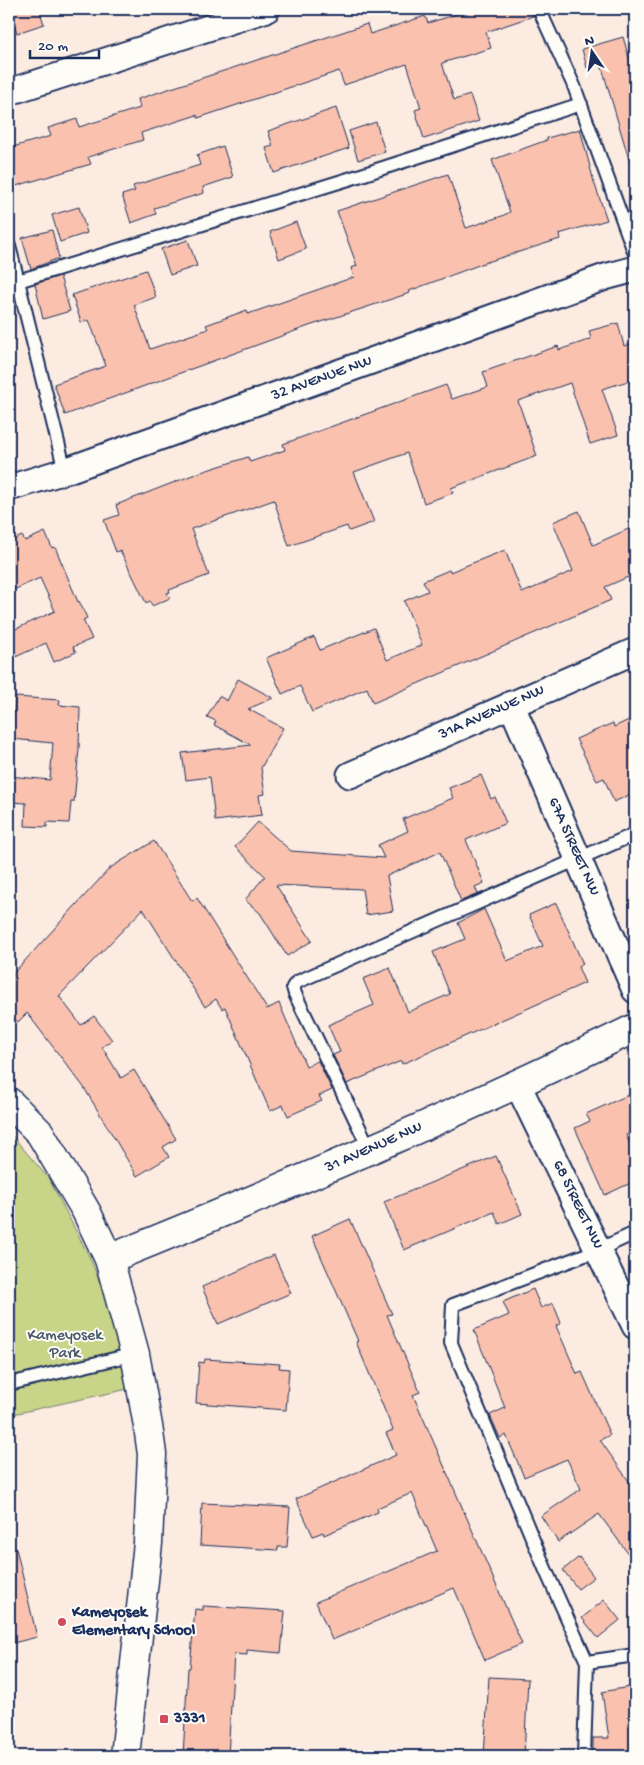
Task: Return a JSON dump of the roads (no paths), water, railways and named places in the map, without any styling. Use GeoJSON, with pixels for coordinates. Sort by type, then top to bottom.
{"type":"FeatureCollection","features":[{"type":"Feature","properties":{"kind":"street"},"geometry":{"type":"LineString","coordinates":[[9,92],[267,9]]}},
{"type":"Feature","properties":{"kind":"street","name":"32 AVENUE NW"},"geometry":{"type":"LineString","coordinates":[[9,488],[65,471],[605,277],[635,269]]}},
{"type":"Feature","properties":{"kind":"street","name":"31A AVENUE NW"},"geometry":{"type":"LineString","coordinates":[[350,775],[635,651]]}},
{"type":"Feature","properties":{"kind":"street","name":"67A STREET NW"},"geometry":{"type":"LineString","coordinates":[[510,704],[635,990]]}},
{"type":"Feature","properties":{"kind":"street","name":"31 AVENUE NW"},"geometry":{"type":"LineString","coordinates":[[109,1259],[263,1197],[518,1085],[635,1028]]}},
{"type":"Feature","properties":{"kind":"street","name":"68 STREET NW"},"geometry":{"type":"LineString","coordinates":[[518,1085],[635,1326]]}},
{"type":"Feature","properties":{"kind":"street"},"geometry":{"type":"LineString","coordinates":[[9,1102],[40,1133],[86,1211],[109,1259],[135,1354],[152,1454],[148,1543],[125,1756]]}},
{"type":"Feature","properties":{"kind":"lane"},"geometry":{"type":"LineString","coordinates":[[539,9],[581,104],[635,254]]}},
{"type":"Feature","properties":{"kind":"lane"},"geometry":{"type":"LineString","coordinates":[[18,281],[352,178],[581,104]]}},
{"type":"Feature","properties":{"kind":"lane"},"geometry":{"type":"LineString","coordinates":[[9,246],[65,471]]}},
{"type":"Feature","properties":{"kind":"lane"},"geometry":{"type":"LineString","coordinates":[[370,1150],[293,987],[298,982],[635,834]]}},
{"type":"Feature","properties":{"kind":"lane"},"geometry":{"type":"LineString","coordinates":[[584,1756],[587,1662],[546,1571],[451,1343],[453,1305],[598,1250],[635,1233]]}},
{"type":"Feature","properties":{"kind":"lane"},"geometry":{"type":"LineString","coordinates":[[9,1384],[135,1354]]}},
{"type":"Feature","properties":{"kind":"lane"},"geometry":{"type":"LineString","coordinates":[[587,1662],[635,1655]]}},
{"type":"Feature","properties":{"kind":"place","name":"Kameyosek Elementary School"},"geometry":{"type":"Point","coordinates":[62,1622]}},
{"type":"Feature","properties":{"kind":"place","name":"3331"},"geometry":{"type":"Point","coordinates":[164,1719]}},
{"type":"Feature","properties":{"kind":"park label","name":"Kameyosek Park"},"geometry":{"type":"Point","coordinates":[65,1345]}}]}
